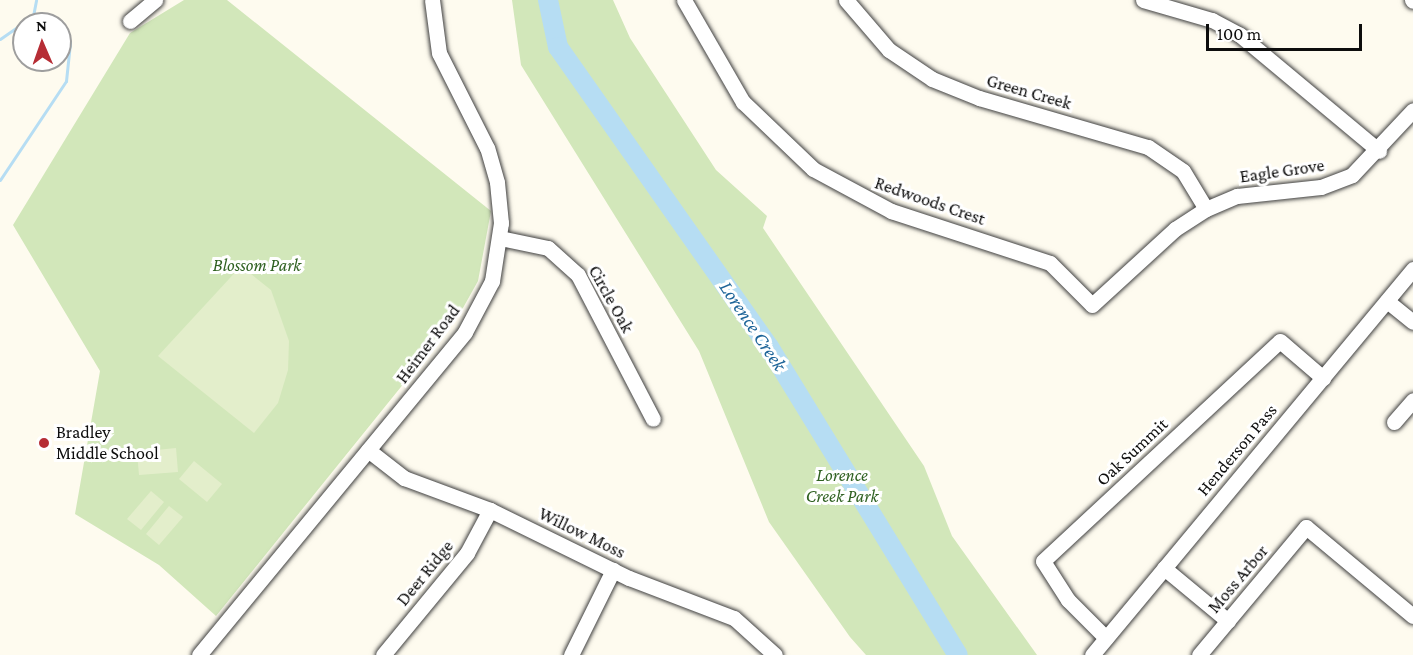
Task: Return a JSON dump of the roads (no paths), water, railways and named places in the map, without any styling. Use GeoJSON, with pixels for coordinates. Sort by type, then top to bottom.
{"type":"FeatureCollection","features":[{"type":"Feature","properties":{"kind":"street"},"geometry":{"type":"LineString","coordinates":[[130,21],[155,0]]}},
{"type":"Feature","properties":{"kind":"street","name":"Heimer Road"},"geometry":{"type":"LineString","coordinates":[[199,655],[465,332],[492,281],[500,238],[497,182],[487,148],[442,60],[432,0]]}},
{"type":"Feature","properties":{"kind":"street","name":"Redwoods Crest"},"geometry":{"type":"LineString","coordinates":[[684,0],[744,102],[813,169],[891,211],[1050,263],[1092,305]]}},
{"type":"Feature","properties":{"kind":"street","name":"Green Creek"},"geometry":{"type":"LineString","coordinates":[[846,0],[890,50],[932,79],[978,98],[1148,147],[1183,171],[1206,209]]}},
{"type":"Feature","properties":{"kind":"street"},"geometry":{"type":"LineString","coordinates":[[1143,0],[1212,20],[1240,35],[1379,151]]}},
{"type":"Feature","properties":{"kind":"street","name":"Eagle Grove"},"geometry":{"type":"LineString","coordinates":[[1092,305],[1175,229],[1206,209],[1255,192],[1332,184],[1362,169],[1413,110]]}},
{"type":"Feature","properties":{"kind":"street","name":"Circle Oak"},"geometry":{"type":"LineString","coordinates":[[500,238],[548,248],[578,275],[653,419]]}},
{"type":"Feature","properties":{"kind":"street","name":"Henderson Pass"},"geometry":{"type":"LineString","coordinates":[[1092,655],[1413,269]]}},
{"type":"Feature","properties":{"kind":"street"},"geometry":{"type":"LineString","coordinates":[[1387,301],[1413,322]]}},
{"type":"Feature","properties":{"kind":"street","name":"Oak Summit"},"geometry":{"type":"LineString","coordinates":[[1106,638],[1068,600],[1043,561],[1280,341],[1323,378]]}},
{"type":"Feature","properties":{"kind":"street"},"geometry":{"type":"LineString","coordinates":[[1394,422],[1413,400]]}},
{"type":"Feature","properties":{"kind":"street","name":"Willow Moss"},"geometry":{"type":"LineString","coordinates":[[368,450],[404,478],[490,510],[613,570],[734,618],[775,655]]}},
{"type":"Feature","properties":{"kind":"street","name":"Deer Ridge"},"geometry":{"type":"LineString","coordinates":[[383,655],[467,553],[490,510]]}},
{"type":"Feature","properties":{"kind":"street","name":"Moss Arbor"},"geometry":{"type":"LineString","coordinates":[[1199,655],[1306,527],[1413,616]]}},
{"type":"Feature","properties":{"kind":"street"},"geometry":{"type":"LineString","coordinates":[[1164,568],[1228,621]]}},
{"type":"Feature","properties":{"kind":"street"},"geometry":{"type":"LineString","coordinates":[[571,655],[613,570]]}},
{"type":"Feature","properties":{"kind":"waterway"},"geometry":{"type":"LineString","coordinates":[[0,39],[33,16],[36,0]]}},
{"type":"Feature","properties":{"kind":"waterway","name":"Lorence Creek"},"geometry":{"type":"LineString","coordinates":[[548,0],[558,47],[769,347],[958,655]]}},
{"type":"Feature","properties":{"kind":"waterway"},"geometry":{"type":"LineString","coordinates":[[0,180],[66,81],[67,72]]}},
{"type":"Feature","properties":{"kind":"place","name":"Bradley Middle School"},"geometry":{"type":"Point","coordinates":[44,443]}},
{"type":"Feature","properties":{"kind":"park label","name":"Blossom Park"},"geometry":{"type":"Point","coordinates":[257,265]}},
{"type":"Feature","properties":{"kind":"park label","name":"Lorence Creek Park"},"geometry":{"type":"Point","coordinates":[842,486]}}]}
